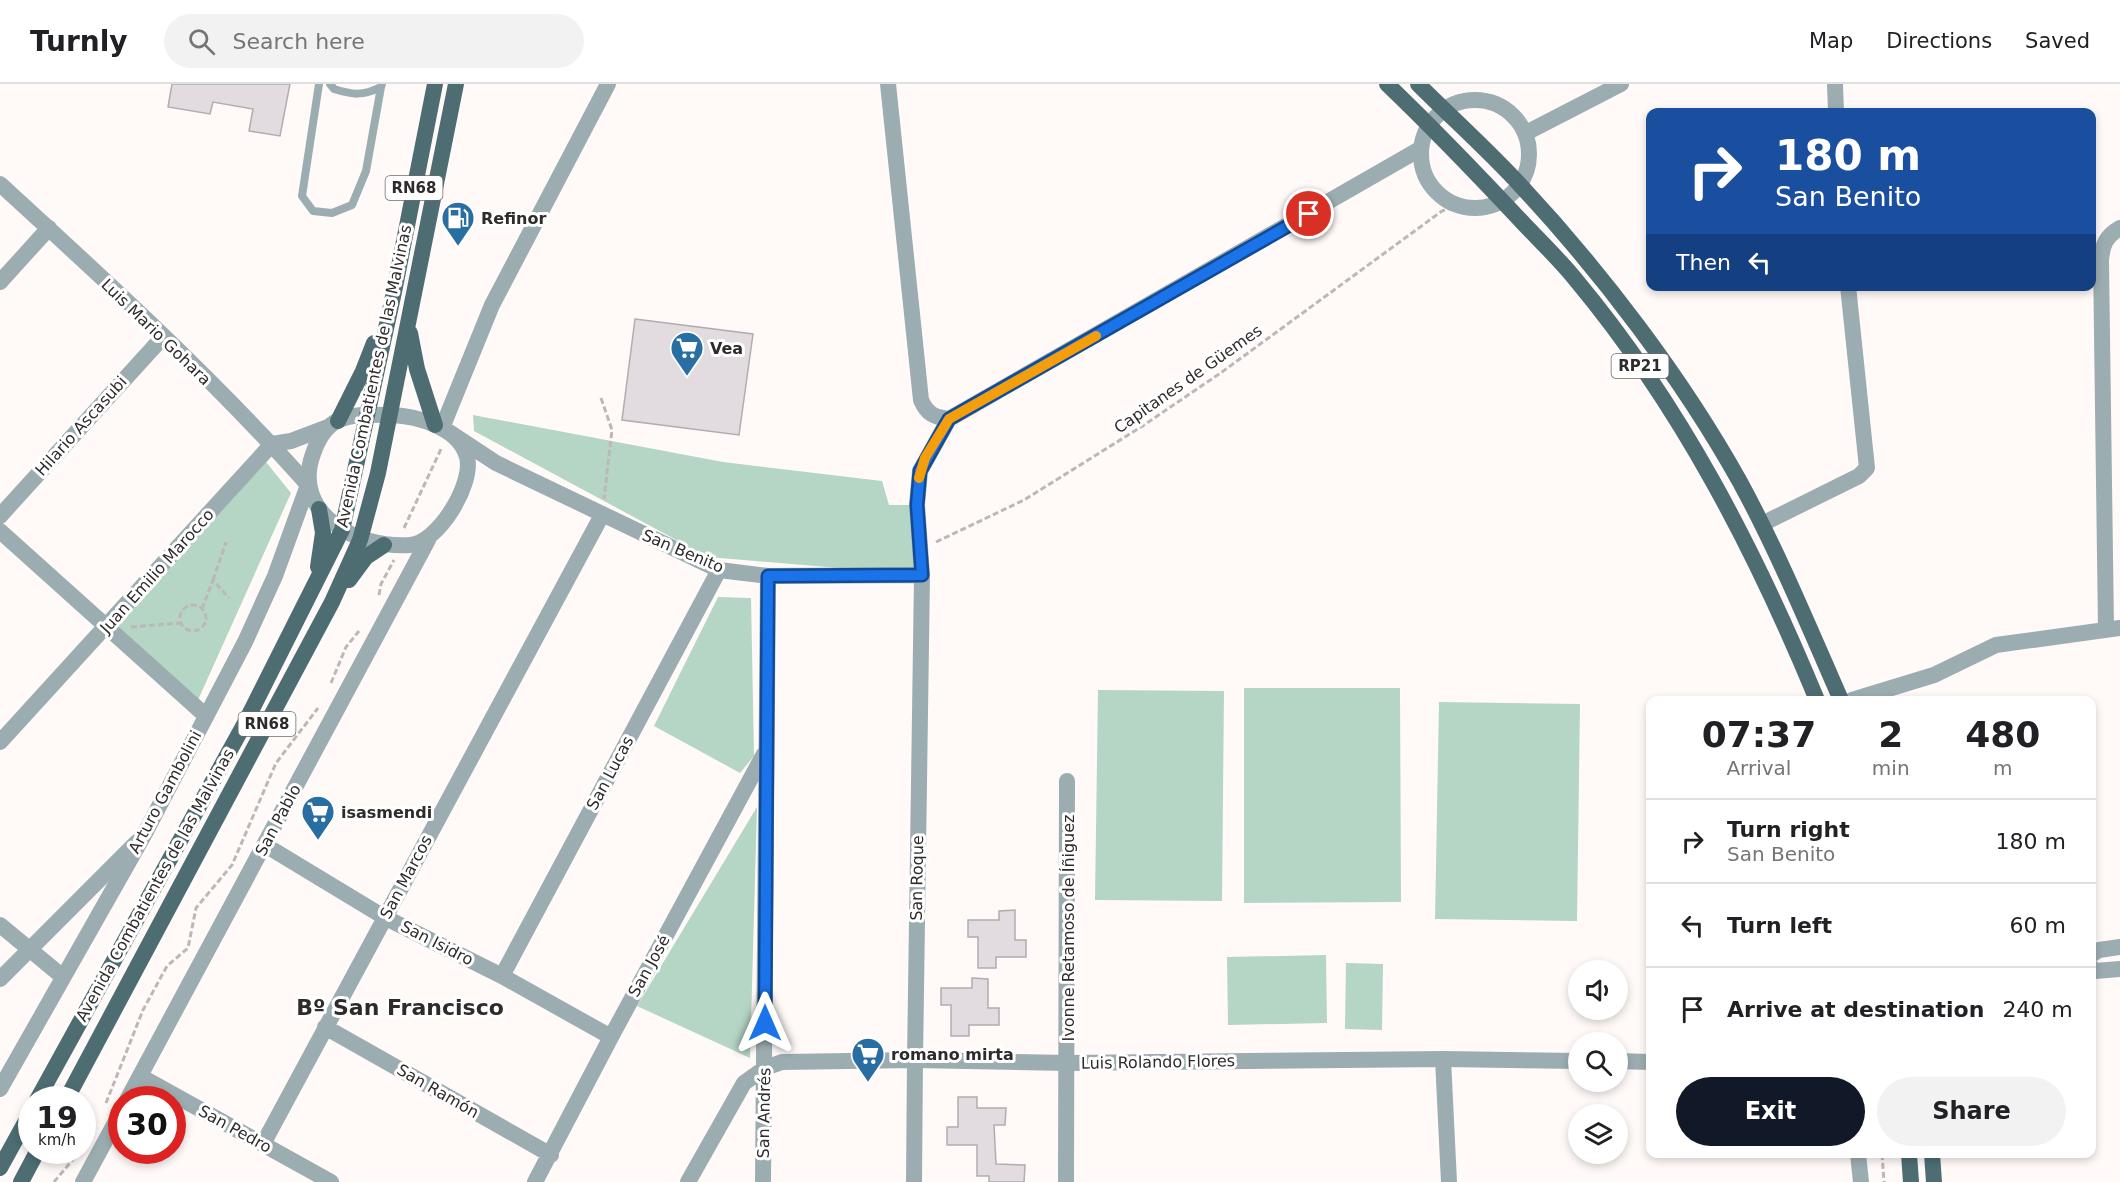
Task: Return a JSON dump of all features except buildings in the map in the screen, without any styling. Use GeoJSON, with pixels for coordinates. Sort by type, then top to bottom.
{"type":"FeatureCollection","features":[{"type":"Feature","properties":{"kind":"main road","name":"Avenida Combatientes de las Malvinas"},"geometry":{"type":"LineString","coordinates":[[46,1086],[309,601],[342,530],[394,291],[435,84]]}},
{"type":"Feature","properties":{"kind":"main road","name":"Avenida Combatientes de las Malvinas"},"geometry":{"type":"LineString","coordinates":[[73,1086],[332,602],[360,540],[391,415],[456,84]]}},
{"type":"Feature","properties":{"kind":"main road","name":"RP21"},"geometry":{"type":"LineString","coordinates":[[1387,84],[1429,125],[1499,207],[1576,280],[1638,362],[1687,436],[1751,551],[1815,696]]}},
{"type":"Feature","properties":{"kind":"main road","name":"RP21"},"geometry":{"type":"LineString","coordinates":[[1418,84],[1520,185],[1588,264],[1644,337],[1710,432],[1762,524],[1839,696]]}},
{"type":"Feature","properties":{"kind":"main road"},"geometry":{"type":"LineString","coordinates":[[334,424],[363,371],[394,291]]}},
{"type":"Feature","properties":{"kind":"main road"},"geometry":{"type":"LineString","coordinates":[[409,326],[417,369],[442,428]]}},
{"type":"Feature","properties":{"kind":"main road"},"geometry":{"type":"LineString","coordinates":[[309,601],[322,552],[319,509]]}},
{"type":"Feature","properties":{"kind":"main road"},"geometry":{"type":"LineString","coordinates":[[332,602],[366,557],[390,545]]}},
{"type":"Feature","properties":{"kind":"main road"},"geometry":{"type":"LineString","coordinates":[[0,1168],[18,1135]]}},
{"type":"Feature","properties":{"kind":"main road"},"geometry":{"type":"LineString","coordinates":[[1909,1158],[1911,1182]]}},
{"type":"Feature","properties":{"kind":"main road"},"geometry":{"type":"LineString","coordinates":[[1932,1158],[1934,1182]]}},
{"type":"Feature","properties":{"kind":"main road"},"geometry":{"type":"LineString","coordinates":[[21,1182],[31,1164]]}},
{"type":"Feature","properties":{"kind":"street"},"geometry":{"type":"LineString","coordinates":[[442,428],[492,305],[608,84]]}},
{"type":"Feature","properties":{"kind":"street"},"geometry":{"type":"LineString","coordinates":[[888,84],[921,400],[926,411],[935,417],[949,419],[1420,149]]}},
{"type":"Feature","properties":{"kind":"street"},"geometry":{"type":"LineString","coordinates":[[1526,133],[1621,84]]}},
{"type":"Feature","properties":{"kind":"street"},"geometry":{"type":"LineString","coordinates":[[1835,84],[1836,108]]}},
{"type":"Feature","properties":{"kind":"street"},"geometry":{"type":"LineString","coordinates":[[1474,99],[1491,101],[1505,108],[1518,119],[1526,133],[1529,159],[1520,185],[1499,207],[1457,206],[1442,197],[1429,184],[1422,167],[1420,149],[1429,125],[1443,109],[1458,102],[1474,99]]}},
{"type":"Feature","properties":{"kind":"street","name":"Luis Mario Gohara"},"geometry":{"type":"LineString","coordinates":[[0,184],[49,228],[272,444],[308,485],[319,509]]}},
{"type":"Feature","properties":{"kind":"street"},"geometry":{"type":"LineString","coordinates":[[0,282],[49,228]]}},
{"type":"Feature","properties":{"kind":"street"},"geometry":{"type":"LineString","coordinates":[[1865,696],[1934,675],[1996,645],[2113,628],[2112,528],[2101,261],[2102,248],[2109,235],[2120,228]]}},
{"type":"Feature","properties":{"kind":"street"},"geometry":{"type":"LineString","coordinates":[[1762,524],[1859,476],[1867,468],[1849,291]]}},
{"type":"Feature","properties":{"kind":"street","name":"Hilario Ascasubi"},"geometry":{"type":"LineString","coordinates":[[0,516],[162,337]]}},
{"type":"Feature","properties":{"kind":"street"},"geometry":{"type":"LineString","coordinates":[[272,444],[291,441],[334,424],[366,415],[391,415],[442,428],[466,453],[467,475],[496,463]]}},
{"type":"Feature","properties":{"kind":"street","name":"San Roque"},"geometry":{"type":"LineString","coordinates":[[914,1182],[922,575],[917,505],[920,471],[949,419]]}},
{"type":"Feature","properties":{"kind":"street","name":"Arturo Gambolini"},"geometry":{"type":"LineString","coordinates":[[0,1089],[144,835],[206,716],[275,576],[308,485],[313,451],[334,424]]}},
{"type":"Feature","properties":{"kind":"street","name":"San Benito"},"geometry":{"type":"LineString","coordinates":[[442,428],[496,463],[719,570],[768,576],[922,575]]}},
{"type":"Feature","properties":{"kind":"street","name":"Juan Emilio Marocco"},"geometry":{"type":"LineString","coordinates":[[0,742],[106,629],[272,444]]}},
{"type":"Feature","properties":{"kind":"street","name":"San Pablo"},"geometry":{"type":"LineString","coordinates":[[135,1086],[428,540],[446,519],[467,475]]}},
{"type":"Feature","properties":{"kind":"street"},"geometry":{"type":"LineString","coordinates":[[319,509],[342,530],[360,540],[390,545],[411,545],[428,540]]}},
{"type":"Feature","properties":{"kind":"street","name":"San Marcos"},"geometry":{"type":"LineString","coordinates":[[263,1144],[602,515]]}},
{"type":"Feature","properties":{"kind":"street"},"geometry":{"type":"LineString","coordinates":[[0,531],[106,629],[206,716]]}},
{"type":"Feature","properties":{"kind":"street","name":"San Lucas"},"geometry":{"type":"LineString","coordinates":[[502,976],[719,570]]}},
{"type":"Feature","properties":{"kind":"street","name":"San Andrés"},"geometry":{"type":"LineString","coordinates":[[763,1182],[768,576]]}},
{"type":"Feature","properties":{"kind":"street","name":"San José"},"geometry":{"type":"LineString","coordinates":[[535,1182],[766,752]]}},
{"type":"Feature","properties":{"kind":"street","name":"Ivonne Retamoso de Íñiguez"},"geometry":{"type":"LineString","coordinates":[[1066,1182],[1067,781]]}},
{"type":"Feature","properties":{"kind":"street"},"geometry":{"type":"LineString","coordinates":[[0,979],[144,835]]}},
{"type":"Feature","properties":{"kind":"street","name":"San Isidro"},"geometry":{"type":"LineString","coordinates":[[265,845],[384,917],[502,976],[611,1037]]}},
{"type":"Feature","properties":{"kind":"street"},"geometry":{"type":"LineString","coordinates":[[0,925],[63,977]]}},
{"type":"Feature","properties":{"kind":"street"},"geometry":{"type":"LineString","coordinates":[[2096,952],[2120,947]]}},
{"type":"Feature","properties":{"kind":"street"},"geometry":{"type":"LineString","coordinates":[[2096,971],[2120,969]]}},
{"type":"Feature","properties":{"kind":"street","name":"San Ramón"},"geometry":{"type":"LineString","coordinates":[[325,1027],[551,1155]]}},
{"type":"Feature","properties":{"kind":"street"},"geometry":{"type":"LineString","coordinates":[[1443,1059],[1449,1182]]}},
{"type":"Feature","properties":{"kind":"street","name":"Luis Rolando Flores"},"geometry":{"type":"LineString","coordinates":[[688,1182],[744,1083],[765,1068],[782,1062],[915,1060],[1068,1063],[1443,1059],[1568,1061]]}},
{"type":"Feature","properties":{"kind":"street"},"geometry":{"type":"LineString","coordinates":[[1628,1061],[1646,1062]]}},
{"type":"Feature","properties":{"kind":"street","name":"San Pedro"},"geometry":{"type":"LineString","coordinates":[[140,1076],[331,1182]]}},
{"type":"Feature","properties":{"kind":"street"},"geometry":{"type":"LineString","coordinates":[[83,1182],[108,1136]]}},
{"type":"Feature","properties":{"kind":"street"},"geometry":{"type":"LineString","coordinates":[[1858,1158],[1861,1182]]}},
{"type":"Feature","properties":{"kind":"lane"},"geometry":{"type":"LineString","coordinates":[[319,84],[302,196],[313,211],[332,213],[352,206],[366,171],[381,86]]}},
{"type":"Feature","properties":{"kind":"lane"},"geometry":{"type":"LineString","coordinates":[[330,84],[334,89],[355,96],[381,86]]}},
{"type":"Feature","properties":{"kind":"path","name":"Capitanes de Güemes"},"geometry":{"type":"LineString","coordinates":[[929,546],[1024,500],[1142,427],[1232,365],[1442,211],[1457,206]]}},
{"type":"Feature","properties":{"kind":"path"},"geometry":{"type":"LineString","coordinates":[[1474,208],[1499,207]]}},
{"type":"Feature","properties":{"kind":"path"},"geometry":{"type":"LineString","coordinates":[[601,398],[612,430],[602,515]]}},
{"type":"Feature","properties":{"kind":"path"},"geometry":{"type":"LineString","coordinates":[[378,602],[381,584],[395,557],[390,545],[442,428]]}},
{"type":"Feature","properties":{"kind":"path"},"geometry":{"type":"LineString","coordinates":[[202,609],[193,605],[184,608],[180,615],[180,623],[186,630],[199,630],[206,620],[202,609],[226,542]]}},
{"type":"Feature","properties":{"kind":"path"},"geometry":{"type":"LineString","coordinates":[[213,580],[229,598]]}},
{"type":"Feature","properties":{"kind":"path"},"geometry":{"type":"LineString","coordinates":[[106,629],[180,623]]}},
{"type":"Feature","properties":{"kind":"path"},"geometry":{"type":"LineString","coordinates":[[330,685],[346,647],[366,623]]}},
{"type":"Feature","properties":{"kind":"path"},"geometry":{"type":"LineString","coordinates":[[104,1105],[143,1010],[167,966],[188,948],[196,908],[232,865],[276,763],[320,705]]}},
{"type":"Feature","properties":{"kind":"path"},"geometry":{"type":"LineString","coordinates":[[1882,1158],[1884,1182]]}},
{"type":"Feature","properties":{"kind":"path"},"geometry":{"type":"LineString","coordinates":[[54,1182],[69,1164]]}},
{"type":"Feature","properties":{"kind":"green space"},"geometry":{"type":"Polygon","coordinates":[[[473,415],[723,462],[882,481],[889,505],[917,505],[922,575],[708,557],[474,431],[473,415]]]}},
{"type":"Feature","properties":{"kind":"green space"},"geometry":{"type":"Polygon","coordinates":[[[266,462],[291,493],[198,700],[106,629],[266,462]]]}},
{"type":"Feature","properties":{"kind":"green space"},"geometry":{"type":"Polygon","coordinates":[[[718,597],[751,598],[754,756],[740,773],[654,726],[718,597]]]}},
{"type":"Feature","properties":{"kind":"green space"},"geometry":{"type":"Polygon","coordinates":[[[1244,688],[1400,688],[1401,902],[1244,903],[1244,688]]]}},
{"type":"Feature","properties":{"kind":"green space"},"geometry":{"type":"Polygon","coordinates":[[[1098,690],[1224,691],[1222,901],[1095,900],[1098,690]]]}},
{"type":"Feature","properties":{"kind":"green space"},"geometry":{"type":"Polygon","coordinates":[[[1439,702],[1580,704],[1577,921],[1435,919],[1439,702]]]}},
{"type":"Feature","properties":{"kind":"green space"},"geometry":{"type":"Polygon","coordinates":[[[757,807],[750,1058],[637,1006],[757,807]]]}},
{"type":"Feature","properties":{"kind":"green space"},"geometry":{"type":"Polygon","coordinates":[[[1326,955],[1327,1023],[1228,1025],[1227,957],[1326,955]]]}},
{"type":"Feature","properties":{"kind":"green space"},"geometry":{"type":"Polygon","coordinates":[[[1346,963],[1383,964],[1382,1030],[1345,1029],[1346,963]]]}},
{"type":"Feature","properties":{"kind":"slow traffic"},"geometry":{"type":"LineString","coordinates":[[919,478],[925,458],[949,419],[1096,336]]}},
{"type":"Feature","properties":{"kind":"place","name":"Refinor"},"geometry":{"type":"Point","coordinates":[458,247]}},
{"type":"Feature","properties":{"kind":"place","name":"Vea"},"geometry":{"type":"Point","coordinates":[687,377]}},
{"type":"Feature","properties":{"kind":"place","name":"isasmendi"},"geometry":{"type":"Point","coordinates":[318,841]}},
{"type":"Feature","properties":{"kind":"place","name":"romano mirta"},"geometry":{"type":"Point","coordinates":[868,1083]}},
{"type":"Feature","properties":{"kind":"district","name":"Bº San Francisco"},"geometry":{"type":"Point","coordinates":[400,1007]}},
{"type":"Feature","properties":{"kind":"route"},"geometry":{"type":"LineString","coordinates":[[765,1023],[768,576],[922,575],[917,505],[920,471],[934,441],[949,419],[1309,214]]}}]}
